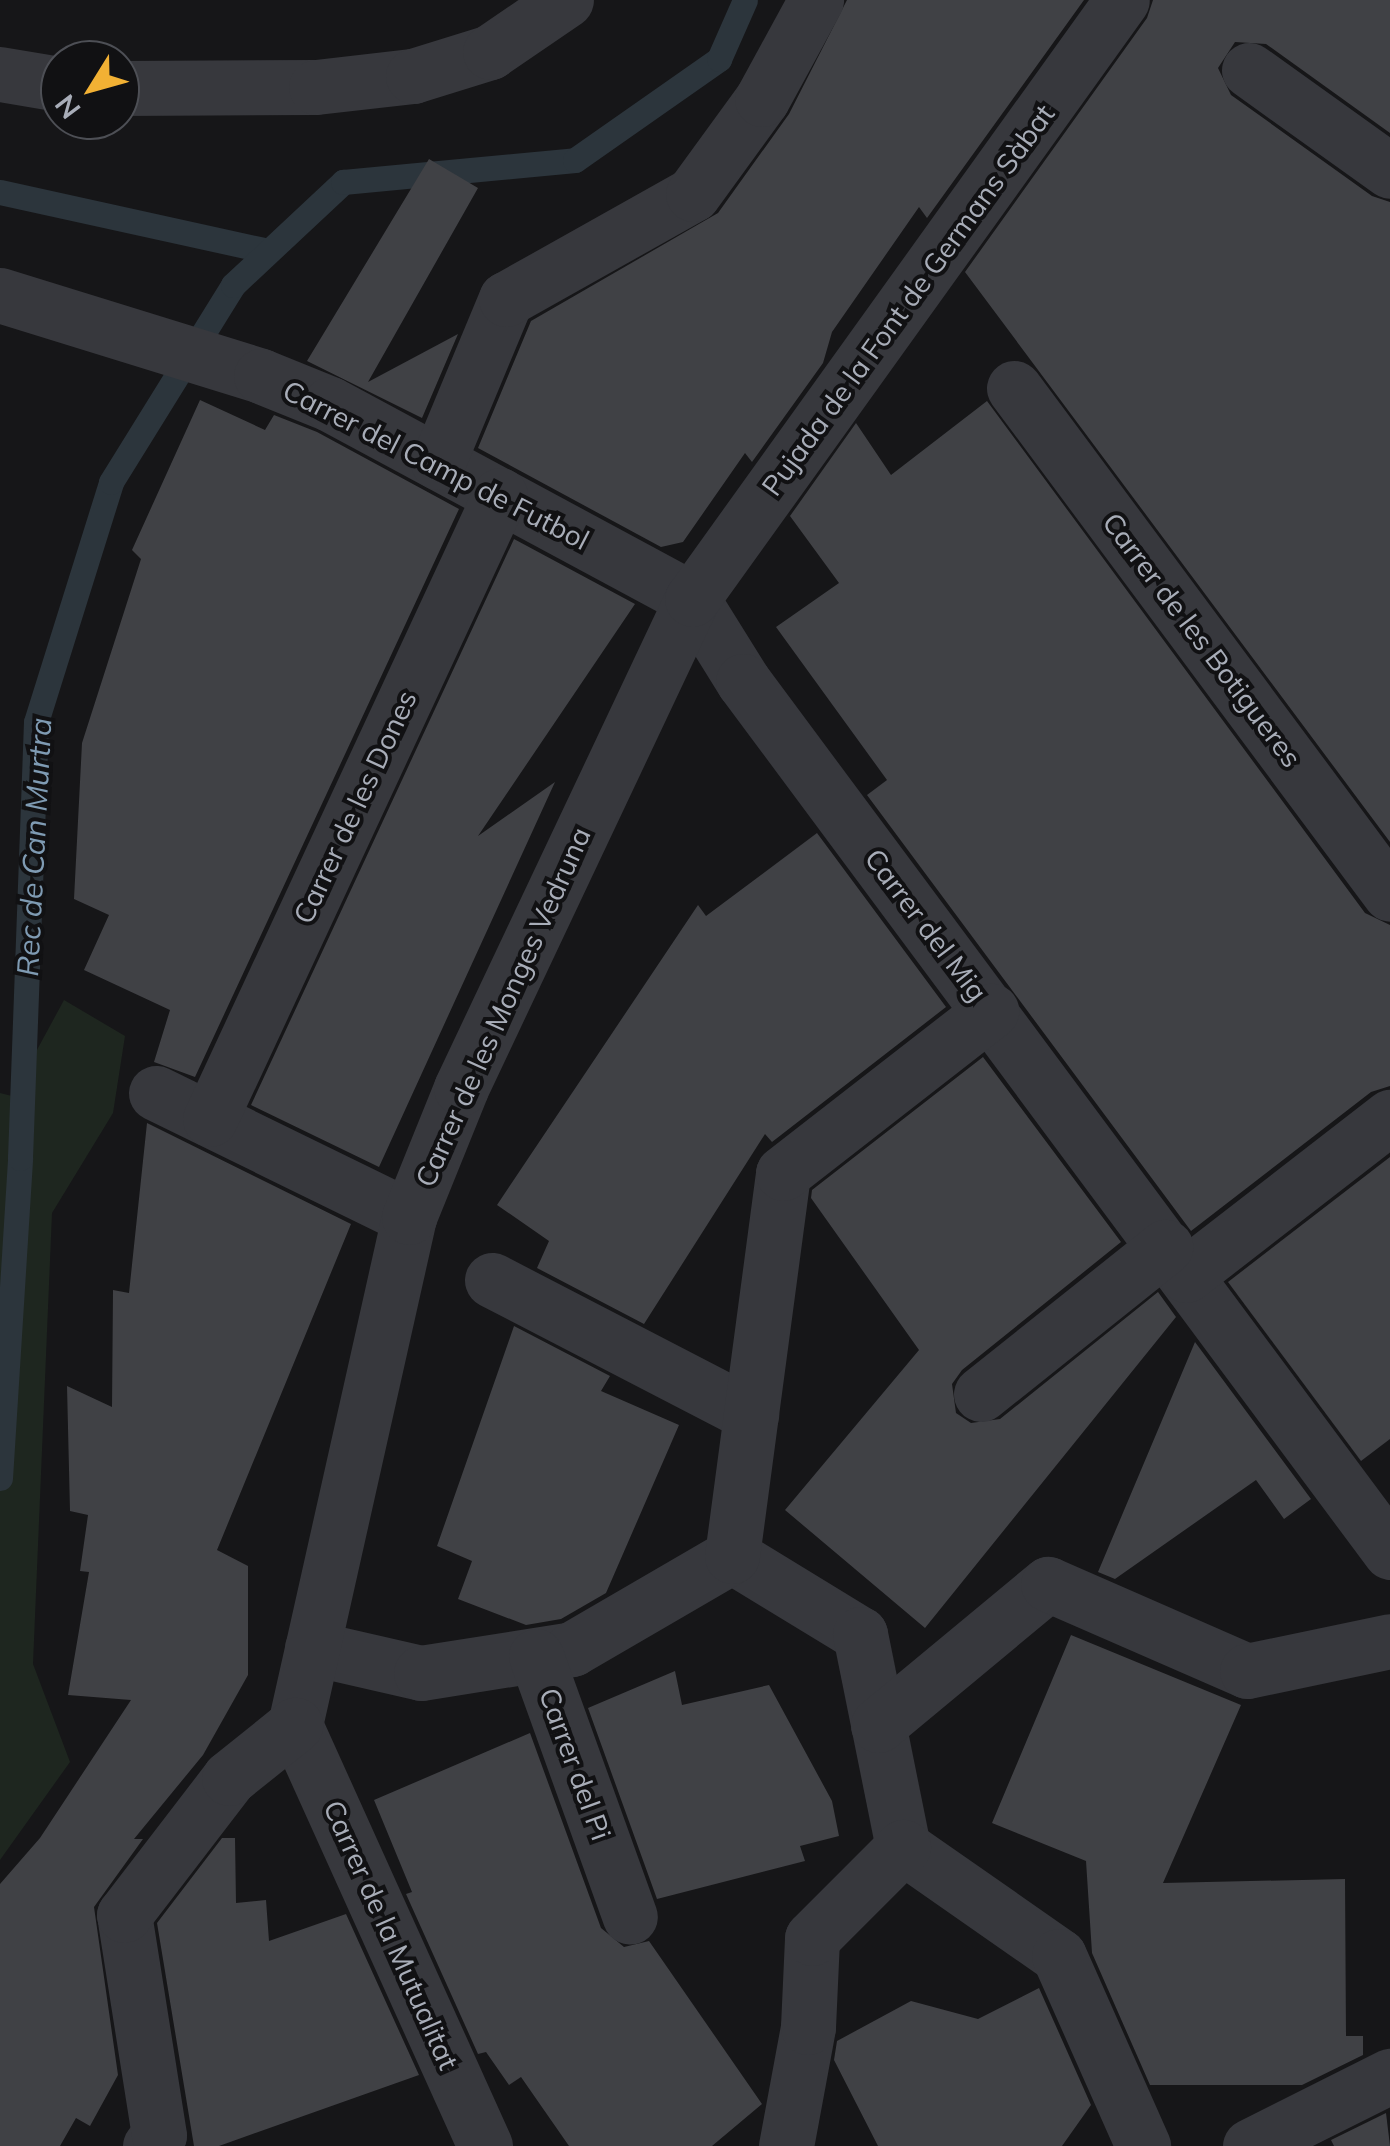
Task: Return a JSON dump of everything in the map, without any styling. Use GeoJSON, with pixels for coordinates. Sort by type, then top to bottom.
{"type":"FeatureCollection","features":[{"type":"Feature","properties":{"kind":"street"},"geometry":{"type":"LineString","coordinates":[[140,88],[297,88],[413,76],[490,52],[566,0]]}},
{"type":"Feature","properties":{"kind":"street"},"geometry":{"type":"LineString","coordinates":[[438,462],[506,299],[693,194],[762,98],[816,0]]}},
{"type":"Feature","properties":{"kind":"street","name":"Pujada de la Font de Germans Sàbat"},"geometry":{"type":"LineString","coordinates":[[692,599],[1122,0]]}},
{"type":"Feature","properties":{"kind":"street"},"geometry":{"type":"LineString","coordinates":[[1249,70],[1390,171]]}},
{"type":"Feature","properties":{"kind":"street"},"geometry":{"type":"LineString","coordinates":[[0,74],[40,81]]}},
{"type":"Feature","properties":{"kind":"street","name":"Carrer del Camp de Futbol"},"geometry":{"type":"LineString","coordinates":[[0,295],[261,376],[438,462],[692,599]]}},
{"type":"Feature","properties":{"kind":"street","name":"Carrer de les Botigueres"},"geometry":{"type":"LineString","coordinates":[[1014,388],[1390,894]]}},
{"type":"Feature","properties":{"kind":"street","name":"Carrer de les Dones"},"geometry":{"type":"LineString","coordinates":[[210,1119],[500,495]]}},
{"type":"Feature","properties":{"kind":"street","name":"Carrer del Mig"},"geometry":{"type":"LineString","coordinates":[[692,599],[744,681],[1390,1552]]}},
{"type":"Feature","properties":{"kind":"street","name":"Carrer de les Monges Vedruna"},"geometry":{"type":"LineString","coordinates":[[296,1725],[409,1217],[461,1088],[692,599]]}},
{"type":"Feature","properties":{"kind":"street"},"geometry":{"type":"LineString","coordinates":[[732,1556],[782,1173],[991,1011]]}},
{"type":"Feature","properties":{"kind":"street"},"geometry":{"type":"LineString","coordinates":[[156,1093],[409,1217]]}},
{"type":"Feature","properties":{"kind":"street"},"geometry":{"type":"LineString","coordinates":[[981,1394],[1390,1117]]}},
{"type":"Feature","properties":{"kind":"street"},"geometry":{"type":"LineString","coordinates":[[492,1280],[751,1414]]}},
{"type":"Feature","properties":{"kind":"street"},"geometry":{"type":"LineString","coordinates":[[732,1556],[860,1634],[902,1847],[1059,1956],[1143,2146]]}},
{"type":"Feature","properties":{"kind":"street"},"geometry":{"type":"LineString","coordinates":[[536,1656],[572,1649],[732,1556]]}},
{"type":"Feature","properties":{"kind":"street"},"geometry":{"type":"LineString","coordinates":[[878,1725],[1048,1584],[1247,1671],[1390,1641]]}},
{"type":"Feature","properties":{"kind":"street","name":"Carrer del Pi"},"geometry":{"type":"LineString","coordinates":[[312,1648],[421,1673],[536,1656],[630,1917]]}},
{"type":"Feature","properties":{"kind":"street"},"geometry":{"type":"LineString","coordinates":[[158,2142],[124,1915],[228,1778],[296,1725]]}},
{"type":"Feature","properties":{"kind":"street","name":"Carrer de la Mutualitat"},"geometry":{"type":"LineString","coordinates":[[296,1725],[479,2144]]}},
{"type":"Feature","properties":{"kind":"street"},"geometry":{"type":"LineString","coordinates":[[786,2146],[808,2027],[812,1938],[902,1847]]}},
{"type":"Feature","properties":{"kind":"street"},"geometry":{"type":"LineString","coordinates":[[1250,2146],[1390,2076]]}},
{"type":"Feature","properties":{"kind":"shaded area"},"geometry":{"type":"Polygon","coordinates":[[[64,1000],[125,1036],[113,1113],[52,1213],[33,1664],[70,1762],[0,1860],[0,1093],[12,1096],[64,1000]]]}},
{"type":"Feature","properties":{"kind":"building"},"geometry":{"type":"Polygon","coordinates":[[[847,0],[1084,0],[927,218],[919,207],[832,332],[823,363],[752,462],[745,453],[683,542],[661,547],[478,448],[531,321],[718,213],[789,114],[847,0]]]}},
{"type":"Feature","properties":{"kind":"building"},"geometry":{"type":"Polygon","coordinates":[[[1153,0],[1390,0],[1390,133],[1266,44],[1235,42],[1218,68],[1231,95],[1372,196],[1390,202],[1390,842],[965,272],[1147,18],[1153,0]]]}},
{"type":"Feature","properties":{"kind":"building"},"geometry":{"type":"Polygon","coordinates":[[[429,159],[478,188],[368,382],[458,334],[422,418],[307,361],[429,159]]]}},
{"type":"Feature","properties":{"kind":"building"},"geometry":{"type":"Polygon","coordinates":[[[200,400],[265,430],[274,415],[317,432],[459,509],[195,1077],[154,1062],[170,1010],[84,970],[109,915],[74,899],[82,743],[141,559],[132,550],[200,400]]]}},
{"type":"Feature","properties":{"kind":"building"},"geometry":{"type":"Polygon","coordinates":[[[987,401],[1365,913],[1390,925],[1390,1086],[1371,1092],[1191,1231],[867,795],[887,780],[776,627],[839,583],[790,516],[856,423],[891,475],[987,401]]]}},
{"type":"Feature","properties":{"kind":"building"},"geometry":{"type":"Polygon","coordinates":[[[514,539],[635,604],[478,836],[555,782],[379,1167],[251,1105],[514,539]]]}},
{"type":"Feature","properties":{"kind":"building"},"geometry":{"type":"Polygon","coordinates":[[[817,833],[946,1007],[772,1142],[765,1134],[644,1324],[537,1268],[549,1241],[497,1205],[698,905],[706,916],[817,833]]]}},
{"type":"Feature","properties":{"kind":"building"},"geometry":{"type":"Polygon","coordinates":[[[983,1057],[1121,1242],[962,1370],[952,1384],[956,1413],[971,1423],[1000,1419],[1158,1292],[1176,1317],[925,1628],[785,1510],[919,1350],[811,1198],[812,1190],[983,1057]]]}},
{"type":"Feature","properties":{"kind":"building"},"geometry":{"type":"Polygon","coordinates":[[[147,1123],[351,1224],[217,1550],[248,1566],[248,1675],[203,1755],[134,1839],[143,1839],[94,1907],[118,2075],[90,2126],[76,2118],[60,2146],[0,2146],[0,1884],[40,1838],[131,1700],[68,1695],[89,1572],[80,1571],[88,1515],[70,1511],[67,1386],[112,1407],[113,1290],[129,1293],[147,1123]]]}},
{"type":"Feature","properties":{"kind":"building"},"geometry":{"type":"Polygon","coordinates":[[[1390,1157],[1390,1439],[1361,1461],[1228,1282],[1390,1157]]]}},
{"type":"Feature","properties":{"kind":"building"},"geometry":{"type":"Polygon","coordinates":[[[514,1326],[610,1376],[601,1391],[679,1425],[606,1593],[561,1619],[526,1625],[458,1599],[472,1561],[437,1546],[514,1326]]]}},
{"type":"Feature","properties":{"kind":"building"},"geometry":{"type":"Polygon","coordinates":[[[1195,1342],[1311,1499],[1284,1519],[1256,1480],[1115,1579],[1098,1572],[1195,1342]]]}},
{"type":"Feature","properties":{"kind":"building"},"geometry":{"type":"Polygon","coordinates":[[[1071,1635],[1241,1705],[1163,1883],[1345,1879],[1346,2036],[1363,2036],[1363,2055],[1302,2085],[1150,2085],[1092,1953],[1086,1861],[992,1823],[1071,1635]]]}},
{"type":"Feature","properties":{"kind":"building"},"geometry":{"type":"Polygon","coordinates":[[[675,1671],[682,1705],[769,1685],[832,1801],[839,1836],[800,1846],[805,1861],[657,1899],[588,1708],[675,1671]]]}},
{"type":"Feature","properties":{"kind":"building"},"geometry":{"type":"Polygon","coordinates":[[[530,1733],[601,1928],[624,1947],[649,1941],[762,2104],[712,2146],[569,2146],[521,2077],[509,2085],[486,2052],[478,2054],[406,1894],[412,1892],[374,1800],[530,1733]]]}},
{"type":"Feature","properties":{"kind":"building"},"geometry":{"type":"Polygon","coordinates":[[[222,1838],[235,1838],[236,1903],[266,1900],[269,1941],[346,1914],[419,2075],[219,2146],[194,2146],[157,1923],[222,1838]]]}},
{"type":"Feature","properties":{"kind":"building"},"geometry":{"type":"Polygon","coordinates":[[[1039,1988],[1091,2105],[1062,2146],[878,2146],[834,2060],[837,2041],[911,2001],[978,2019],[1039,1988]]]}},
{"type":"Feature","properties":{"kind":"building"},"geometry":{"type":"Polygon","coordinates":[[[1386,2113],[1390,2146],[1334,2146],[1331,2140],[1386,2113]]]}},
{"type":"Feature","properties":{"kind":"waterway","name":"Rec de Can Murtra"},"geometry":{"type":"LineString","coordinates":[[0,1478],[20,1158],[36,722],[111,482],[233,285],[343,182],[575,160],[719,59],[745,0]]}},
{"type":"Feature","properties":{"kind":"waterway"},"geometry":{"type":"LineString","coordinates":[[0,192],[269,251]]}}]}
